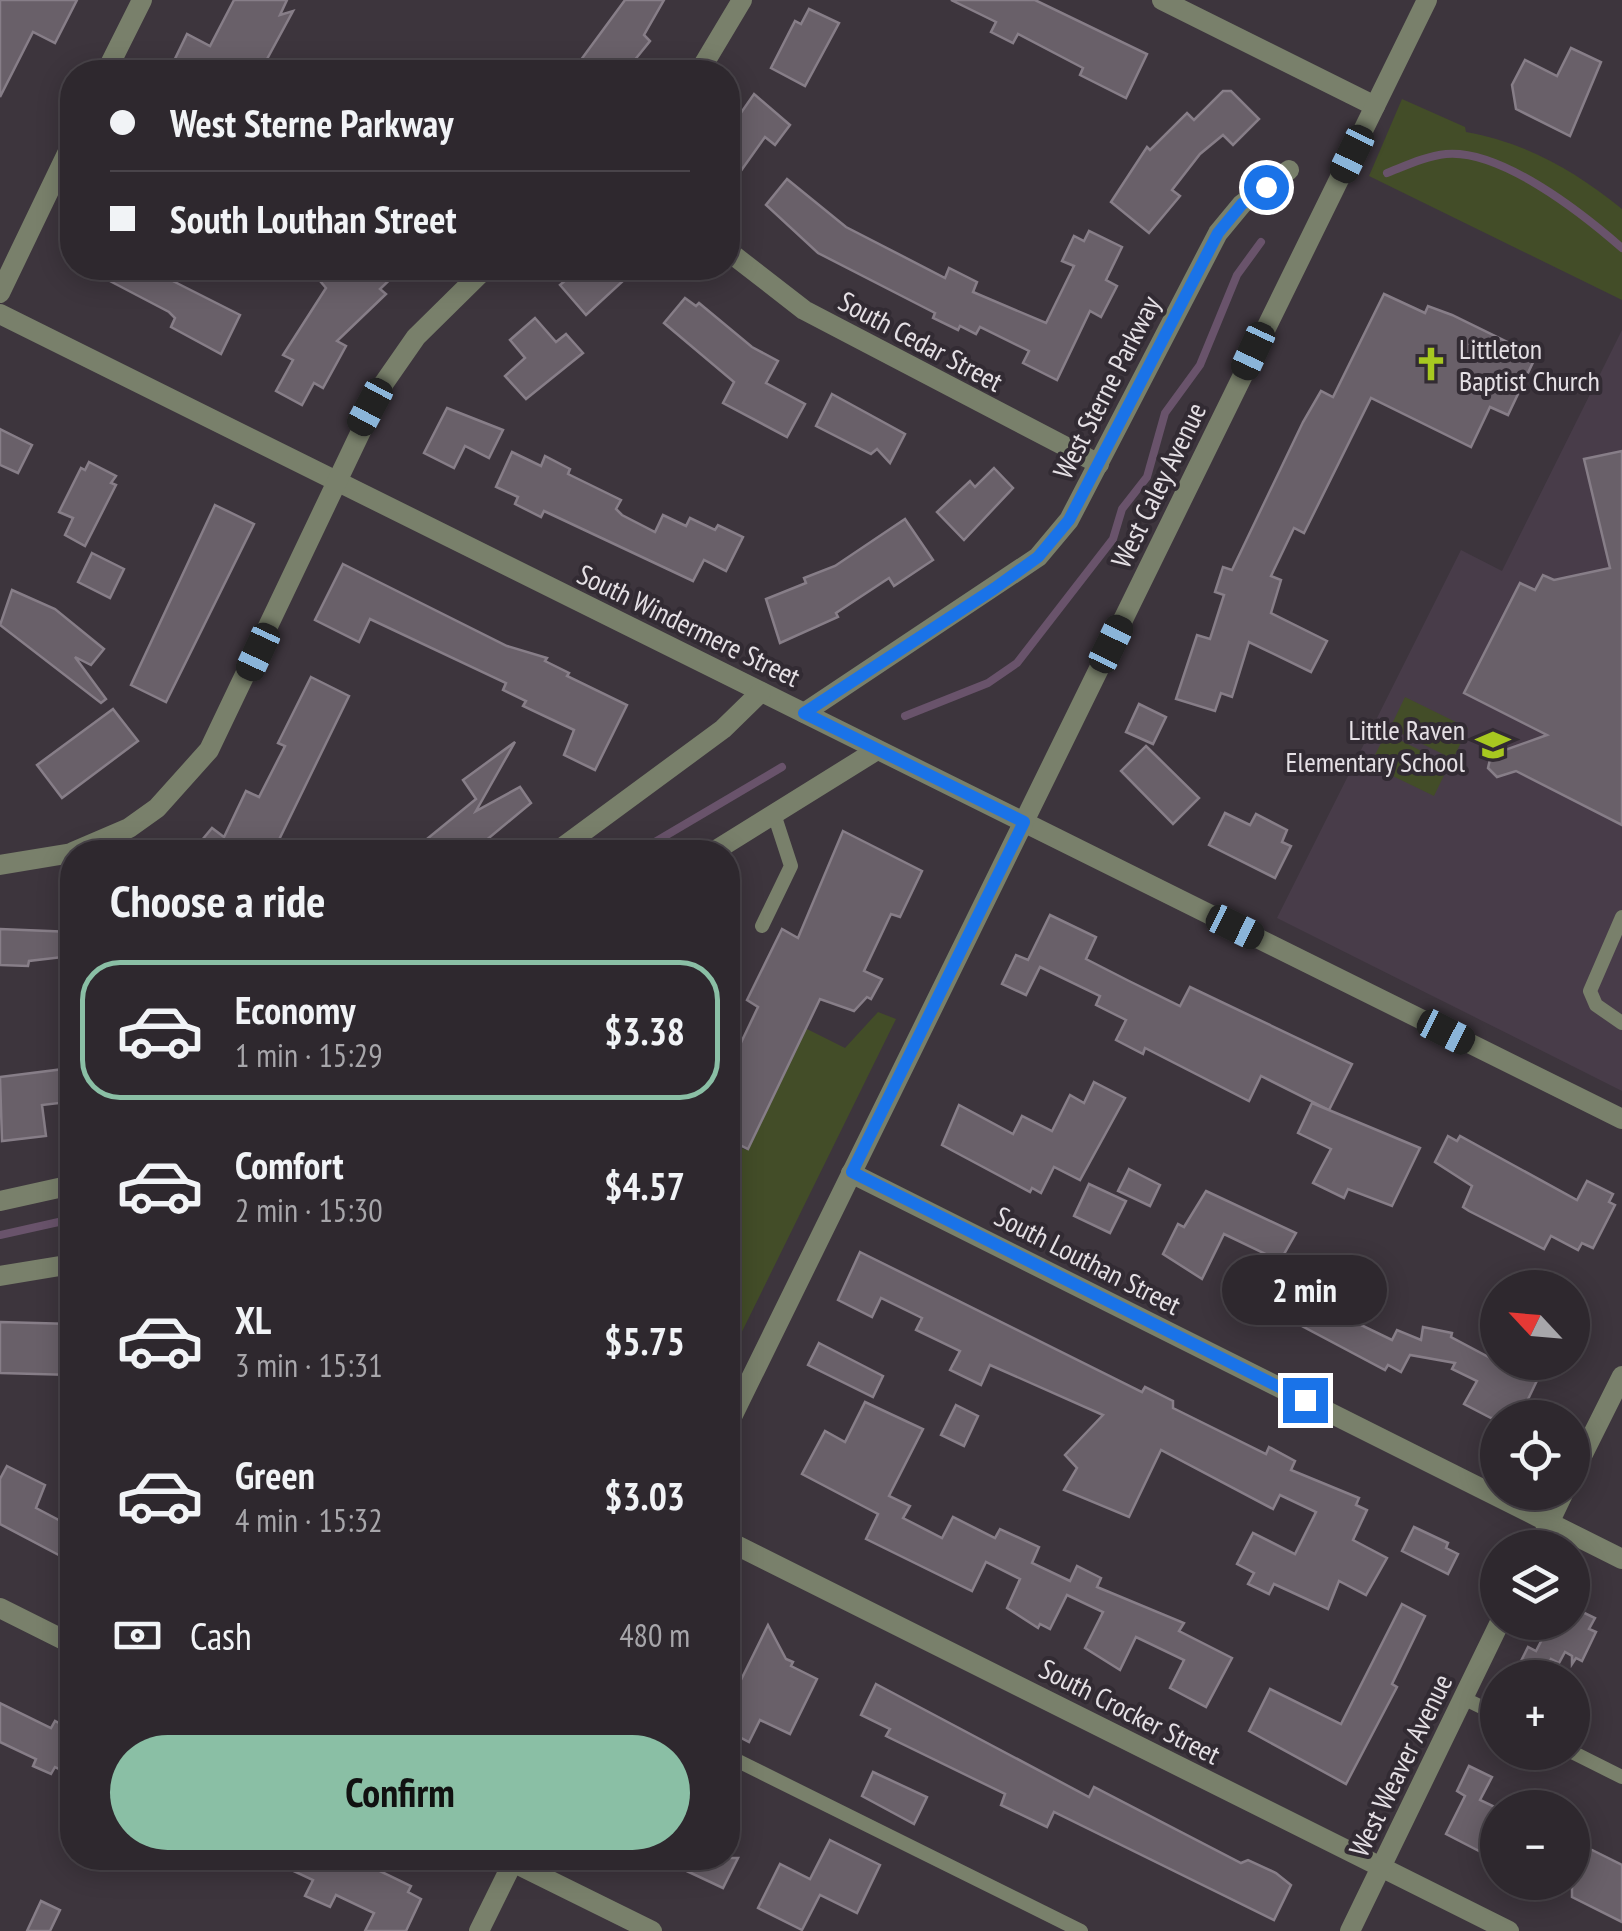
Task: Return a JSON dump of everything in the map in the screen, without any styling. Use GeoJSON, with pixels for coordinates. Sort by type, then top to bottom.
{"type":"FeatureCollection","features":[{"type":"Feature","properties":{"kind":"street"},"geometry":{"type":"LineString","coordinates":[[112,60],[142,0]]}},
{"type":"Feature","properties":{"kind":"street"},"geometry":{"type":"LineString","coordinates":[[706,60],[742,0]]}},
{"type":"Feature","properties":{"kind":"street"},"geometry":{"type":"LineString","coordinates":[[1162,0],[1375,106]]}},
{"type":"Feature","properties":{"kind":"street","name":"West Caley Avenue"},"geometry":{"type":"LineString","coordinates":[[740,1400],[1427,0]]}},
{"type":"Feature","properties":{"kind":"street"},"geometry":{"type":"LineString","coordinates":[[0,292],[60,168]]}},
{"type":"Feature","properties":{"kind":"street","name":"West Sterne Parkway"},"geometry":{"type":"LineString","coordinates":[[804,713],[1038,557],[1069,520],[1218,233],[1242,204],[1290,170]]}},
{"type":"Feature","properties":{"kind":"street","name":"South Cedar Street"},"geometry":{"type":"LineString","coordinates":[[740,260],[817,318],[1099,464]]}},
{"type":"Feature","properties":{"kind":"street"},"geometry":{"type":"LineString","coordinates":[[102,840],[129,828],[157,808],[209,750],[384,383],[416,337],[474,280]]}},
{"type":"Feature","properties":{"kind":"street","name":"South Windermere Street"},"geometry":{"type":"LineString","coordinates":[[0,314],[1622,1119]]}},
{"type":"Feature","properties":{"kind":"street"},"geometry":{"type":"LineString","coordinates":[[572,840],[723,729],[761,692]]}},
{"type":"Feature","properties":{"kind":"street"},"geometry":{"type":"LineString","coordinates":[[733,840],[877,750]]}},
{"type":"Feature","properties":{"kind":"street"},"geometry":{"type":"LineString","coordinates":[[0,865],[60,855]]}},
{"type":"Feature","properties":{"kind":"street","name":"South Louthan Street"},"geometry":{"type":"LineString","coordinates":[[852,1172],[1622,1558]]}},
{"type":"Feature","properties":{"kind":"street"},"geometry":{"type":"LineString","coordinates":[[0,1201],[60,1188]]}},
{"type":"Feature","properties":{"kind":"street"},"geometry":{"type":"LineString","coordinates":[[0,1276],[60,1266]]}},
{"type":"Feature","properties":{"kind":"street"},"geometry":{"type":"LineString","coordinates":[[1590,1440],[1622,1376]]}},
{"type":"Feature","properties":{"kind":"street"},"geometry":{"type":"LineString","coordinates":[[1546,1530],[1556,1510]]}},
{"type":"Feature","properties":{"kind":"street","name":"South Crocker Street"},"geometry":{"type":"LineString","coordinates":[[740,1547],[1509,1931]]}},
{"type":"Feature","properties":{"kind":"street"},"geometry":{"type":"LineString","coordinates":[[0,1608],[60,1638]]}},
{"type":"Feature","properties":{"kind":"street","name":"West Weaver Avenue"},"geometry":{"type":"LineString","coordinates":[[1350,1931],[1491,1640]]}},
{"type":"Feature","properties":{"kind":"street"},"geometry":{"type":"LineString","coordinates":[[479,1931],[506,1870]]}},
{"type":"Feature","properties":{"kind":"street"},"geometry":{"type":"LineString","coordinates":[[533,1870],[652,1931]]}},
{"type":"Feature","properties":{"kind":"lane"},"geometry":{"type":"LineString","coordinates":[[762,926],[791,866],[774,814]]}},
{"type":"Feature","properties":{"kind":"lane"},"geometry":{"type":"LineString","coordinates":[[1622,916],[1590,991],[1596,1005],[1622,1023]]}},
{"type":"Feature","properties":{"kind":"lane"},"geometry":{"type":"LineString","coordinates":[[1463,1698],[1480,1706]]}},
{"type":"Feature","properties":{"kind":"lane"},"geometry":{"type":"LineString","coordinates":[[1590,1761],[1622,1776]]}},
{"type":"Feature","properties":{"kind":"lane"},"geometry":{"type":"LineString","coordinates":[[740,1762],[1080,1931]]}},
{"type":"Feature","properties":{"kind":"shaded area","name":"Little Raven Elementary School"},"geometry":{"type":"Polygon","coordinates":[[[1622,330],[1622,1091],[1277,918],[1461,550],[1502,571],[1622,330]]]}},
{"type":"Feature","properties":{"kind":"green space"},"geometry":{"type":"Polygon","coordinates":[[[1402,99],[1465,127],[1466,132],[1510,143],[1549,160],[1622,209],[1622,300],[1369,176],[1402,99]]]}},
{"type":"Feature","properties":{"kind":"green space"},"geometry":{"type":"Polygon","coordinates":[[[1405,697],[1468,728],[1453,759],[1390,728],[1405,697]]]}},
{"type":"Feature","properties":{"kind":"green space"},"geometry":{"type":"Polygon","coordinates":[[[1386,733],[1449,765],[1434,796],[1370,765],[1386,733]]]}},
{"type":"Feature","properties":{"kind":"green space"},"geometry":{"type":"Polygon","coordinates":[[[878,1012],[896,1019],[740,1336],[740,1147],[746,1150],[805,1028],[845,1048],[878,1012]]]}},
{"type":"Feature","properties":{"kind":"building"},"geometry":{"type":"Polygon","coordinates":[[[0,0],[77,0],[55,43],[33,32],[0,97],[0,0]]]}},
{"type":"Feature","properties":{"kind":"building"},"geometry":{"type":"Polygon","coordinates":[[[234,0],[287,0],[280,15],[293,11],[266,60],[174,60],[187,34],[210,46],[234,0]]]}},
{"type":"Feature","properties":{"kind":"building"},"geometry":{"type":"Polygon","coordinates":[[[625,0],[664,0],[644,35],[650,41],[635,60],[581,60],[625,0]]]}},
{"type":"Feature","properties":{"kind":"building"},"geometry":{"type":"Polygon","coordinates":[[[951,0],[1035,0],[1147,54],[1126,98],[1080,75],[1083,68],[1018,34],[1013,43],[991,32],[996,22],[951,0]]]}},
{"type":"Feature","properties":{"kind":"building"},"geometry":{"type":"Polygon","coordinates":[[[809,9],[839,23],[805,86],[771,68],[795,21],[801,24],[809,9]]]}},
{"type":"Feature","properties":{"kind":"building"},"geometry":{"type":"Polygon","coordinates":[[[1571,48],[1601,62],[1570,136],[1516,109],[1512,85],[1525,60],[1557,76],[1571,48]]]}},
{"type":"Feature","properties":{"kind":"building"},"geometry":{"type":"Polygon","coordinates":[[[1223,91],[1231,91],[1259,119],[1233,145],[1223,135],[1200,154],[1172,190],[1180,196],[1149,233],[1111,202],[1147,147],[1150,150],[1187,113],[1194,120],[1223,91]]]}},
{"type":"Feature","properties":{"kind":"building"},"geometry":{"type":"Polygon","coordinates":[[[754,94],[790,125],[775,145],[765,137],[740,172],[740,114],[754,94]]]}},
{"type":"Feature","properties":{"kind":"building"},"geometry":{"type":"Polygon","coordinates":[[[787,179],[846,227],[945,278],[949,268],[977,282],[973,292],[1046,323],[1074,266],[1062,261],[1074,236],[1084,241],[1089,231],[1122,247],[1106,280],[1117,286],[1101,317],[1090,311],[1057,380],[1023,363],[1029,351],[980,327],[976,334],[960,326],[958,330],[933,318],[935,313],[818,253],[766,205],[787,179]]]}},
{"type":"Feature","properties":{"kind":"building"},"geometry":{"type":"Polygon","coordinates":[[[108,280],[171,280],[240,315],[221,354],[171,327],[175,318],[108,280]]]}},
{"type":"Feature","properties":{"kind":"building"},"geometry":{"type":"Polygon","coordinates":[[[389,280],[380,289],[386,294],[337,341],[346,346],[323,388],[314,383],[302,405],[276,391],[293,360],[283,355],[326,288],[321,282],[389,280]]]}},
{"type":"Feature","properties":{"kind":"building"},"geometry":{"type":"Polygon","coordinates":[[[566,280],[624,280],[586,315],[560,285],[566,280]]]}},
{"type":"Feature","properties":{"kind":"building"},"geometry":{"type":"Polygon","coordinates":[[[1384,294],[1425,313],[1428,306],[1452,315],[1536,356],[1508,415],[1490,407],[1471,447],[1371,398],[1304,533],[1294,528],[1271,576],[1281,580],[1271,613],[1327,641],[1311,672],[1249,642],[1232,697],[1221,693],[1215,711],[1176,699],[1197,635],[1210,639],[1224,595],[1215,592],[1223,567],[1232,570],[1303,422],[1321,391],[1333,397],[1384,294]]]}},
{"type":"Feature","properties":{"kind":"building"},"geometry":{"type":"Polygon","coordinates":[[[685,298],[696,306],[699,303],[752,347],[778,361],[766,383],[805,404],[787,437],[723,403],[734,382],[664,323],[685,298]]]}},
{"type":"Feature","properties":{"kind":"building"},"geometry":{"type":"Polygon","coordinates":[[[535,318],[556,342],[566,334],[583,353],[526,399],[505,376],[525,358],[510,340],[535,318]]]}},
{"type":"Feature","properties":{"kind":"building"},"geometry":{"type":"Polygon","coordinates":[[[832,394],[905,434],[890,463],[877,449],[871,454],[816,426],[832,394]]]}},
{"type":"Feature","properties":{"kind":"building"},"geometry":{"type":"Polygon","coordinates":[[[447,408],[503,430],[489,458],[465,446],[454,468],[424,453],[447,408]]]}},
{"type":"Feature","properties":{"kind":"building"},"geometry":{"type":"Polygon","coordinates":[[[0,429],[32,445],[18,473],[0,465],[0,429]]]}},
{"type":"Feature","properties":{"kind":"building"},"geometry":{"type":"Polygon","coordinates":[[[1622,451],[1622,825],[1516,771],[1497,777],[1488,768],[1491,755],[1547,735],[1464,693],[1520,583],[1535,590],[1543,575],[1554,580],[1610,568],[1584,459],[1622,451]]]}},
{"type":"Feature","properties":{"kind":"building"},"geometry":{"type":"Polygon","coordinates":[[[512,452],[541,466],[545,456],[570,469],[568,474],[621,500],[616,509],[622,515],[655,532],[663,515],[686,526],[690,518],[715,530],[718,525],[743,537],[726,571],[704,560],[693,581],[544,511],[541,517],[515,504],[518,497],[496,487],[512,452]]]}},
{"type":"Feature","properties":{"kind":"building"},"geometry":{"type":"Polygon","coordinates":[[[89,462],[116,476],[111,483],[116,485],[85,546],[65,535],[73,518],[59,512],[81,468],[85,470],[89,462]]]}},
{"type":"Feature","properties":{"kind":"building"},"geometry":{"type":"Polygon","coordinates":[[[994,468],[1013,488],[964,540],[937,512],[970,481],[975,487],[994,468]]]}},
{"type":"Feature","properties":{"kind":"building"},"geometry":{"type":"Polygon","coordinates":[[[215,505],[254,524],[166,702],[131,685],[215,505]]]}},
{"type":"Feature","properties":{"kind":"building"},"geometry":{"type":"Polygon","coordinates":[[[905,519],[933,560],[894,586],[889,578],[836,613],[838,617],[780,643],[766,599],[806,583],[804,578],[835,566],[905,519]]]}},
{"type":"Feature","properties":{"kind":"building"},"geometry":{"type":"Polygon","coordinates":[[[92,553],[124,569],[110,598],[78,582],[92,553]]]}},
{"type":"Feature","properties":{"kind":"building"},"geometry":{"type":"Polygon","coordinates":[[[343,564],[507,646],[547,658],[545,661],[569,673],[567,676],[627,705],[595,770],[564,755],[574,730],[523,706],[526,701],[503,690],[506,683],[370,619],[359,642],[315,620],[343,564]]]}},
{"type":"Feature","properties":{"kind":"building"},"geometry":{"type":"Polygon","coordinates":[[[12,590],[55,609],[104,649],[91,665],[75,657],[106,699],[101,703],[0,625],[12,590]]]}},
{"type":"Feature","properties":{"kind":"building"},"geometry":{"type":"Polygon","coordinates":[[[311,677],[349,696],[279,840],[202,840],[212,828],[224,837],[246,791],[259,797],[285,746],[278,743],[311,677]]]}},
{"type":"Feature","properties":{"kind":"building"},"geometry":{"type":"Polygon","coordinates":[[[1139,704],[1166,717],[1153,744],[1126,732],[1139,704]]]}},
{"type":"Feature","properties":{"kind":"building"},"geometry":{"type":"Polygon","coordinates":[[[113,709],[138,741],[62,798],[37,765],[113,709]]]}},
{"type":"Feature","properties":{"kind":"building"},"geometry":{"type":"Polygon","coordinates":[[[515,742],[476,811],[520,787],[531,803],[486,840],[426,840],[476,799],[463,780],[515,742]]]}},
{"type":"Feature","properties":{"kind":"building"},"geometry":{"type":"Polygon","coordinates":[[[1146,746],[1199,798],[1173,824],[1121,771],[1146,746]]]}},
{"type":"Feature","properties":{"kind":"building"},"geometry":{"type":"Polygon","coordinates":[[[1225,813],[1250,825],[1256,814],[1287,830],[1282,842],[1291,846],[1275,878],[1209,845],[1225,813]]]}},
{"type":"Feature","properties":{"kind":"building"},"geometry":{"type":"Polygon","coordinates":[[[843,831],[922,871],[900,917],[891,914],[864,971],[882,979],[871,999],[867,997],[854,1011],[820,999],[748,1149],[740,1145],[740,1045],[758,1007],[747,1000],[782,929],[798,938],[843,831]]]}},
{"type":"Feature","properties":{"kind":"building"},"geometry":{"type":"Polygon","coordinates":[[[1050,915],[1096,937],[1086,959],[1129,981],[1180,1006],[1190,987],[1352,1064],[1329,1110],[1261,1076],[1249,1101],[1145,1048],[1143,1054],[1116,1040],[1126,1020],[1096,1005],[1100,996],[1040,967],[1026,995],[1002,984],[1016,955],[1028,960],[1050,915]]]}},
{"type":"Feature","properties":{"kind":"building"},"geometry":{"type":"Polygon","coordinates":[[[0,929],[60,932],[60,957],[29,961],[28,966],[0,965],[0,929]]]}},
{"type":"Feature","properties":{"kind":"building"},"geometry":{"type":"Polygon","coordinates":[[[60,1070],[60,1103],[42,1105],[46,1136],[2,1141],[0,1077],[60,1070]]]}},
{"type":"Feature","properties":{"kind":"building"},"geometry":{"type":"Polygon","coordinates":[[[1094,1082],[1125,1098],[1080,1180],[1054,1167],[1041,1193],[1032,1188],[1030,1192],[942,1145],[959,1105],[1013,1134],[1022,1116],[1052,1131],[1070,1095],[1084,1103],[1094,1082]]]}},
{"type":"Feature","properties":{"kind":"building"},"geometry":{"type":"Polygon","coordinates":[[[1312,1103],[1420,1148],[1392,1206],[1348,1189],[1344,1198],[1313,1183],[1331,1149],[1298,1133],[1312,1103]]]}},
{"type":"Feature","properties":{"kind":"building"},"geometry":{"type":"Polygon","coordinates":[[[1448,1136],[1457,1141],[1460,1136],[1577,1200],[1587,1181],[1613,1194],[1609,1202],[1615,1205],[1593,1248],[1582,1243],[1578,1250],[1551,1236],[1544,1249],[1463,1207],[1472,1186],[1435,1162],[1448,1136]]]}},
{"type":"Feature","properties":{"kind":"building"},"geometry":{"type":"Polygon","coordinates":[[[1129,1169],[1160,1185],[1150,1206],[1118,1191],[1129,1169]]]}},
{"type":"Feature","properties":{"kind":"building"},"geometry":{"type":"Polygon","coordinates":[[[1089,1184],[1126,1201],[1110,1233],[1074,1216],[1089,1184]]]}},
{"type":"Feature","properties":{"kind":"building"},"geometry":{"type":"Polygon","coordinates":[[[1206,1191],[1296,1233],[1280,1261],[1224,1234],[1202,1279],[1163,1254],[1178,1224],[1184,1227],[1206,1191]]]}},
{"type":"Feature","properties":{"kind":"building"},"geometry":{"type":"Polygon","coordinates":[[[860,1252],[1142,1392],[1145,1387],[1173,1401],[1173,1408],[1266,1454],[1269,1447],[1295,1461],[1291,1470],[1359,1498],[1356,1505],[1367,1510],[1353,1540],[1387,1558],[1366,1595],[1339,1581],[1328,1609],[1274,1584],[1269,1594],[1248,1584],[1254,1573],[1237,1564],[1253,1533],[1295,1554],[1316,1512],[1280,1495],[1273,1509],[1161,1450],[1129,1517],[1064,1490],[1077,1468],[1065,1455],[1103,1415],[990,1365],[981,1385],[950,1370],[960,1351],[916,1330],[922,1318],[881,1298],[872,1317],[838,1300],[860,1252]]]}},
{"type":"Feature","properties":{"kind":"building"},"geometry":{"type":"Polygon","coordinates":[[[1262,1268],[1310,1292],[1316,1281],[1345,1295],[1336,1313],[1392,1340],[1397,1330],[1421,1340],[1423,1327],[1452,1333],[1451,1337],[1480,1352],[1480,1380],[1537,1380],[1528,1400],[1480,1400],[1480,1412],[1464,1404],[1477,1381],[1452,1369],[1455,1363],[1410,1355],[1401,1372],[1388,1365],[1385,1370],[1247,1297],[1262,1268]]]}},
{"type":"Feature","properties":{"kind":"building"},"geometry":{"type":"Polygon","coordinates":[[[0,1322],[60,1324],[60,1375],[0,1373],[0,1322]]]}},
{"type":"Feature","properties":{"kind":"building"},"geometry":{"type":"Polygon","coordinates":[[[819,1343],[883,1376],[873,1397],[808,1365],[819,1343]]]}},
{"type":"Feature","properties":{"kind":"building"},"geometry":{"type":"Polygon","coordinates":[[[865,1402],[923,1429],[889,1496],[910,1506],[903,1518],[942,1538],[953,1517],[995,1538],[1000,1529],[1039,1547],[1032,1563],[1070,1581],[1077,1566],[1101,1578],[1097,1587],[1184,1623],[1179,1631],[1232,1658],[1206,1707],[1170,1688],[1184,1660],[1136,1637],[1120,1670],[1085,1648],[1103,1612],[1067,1595],[1050,1629],[1040,1624],[1038,1628],[1007,1608],[1020,1579],[986,1562],[972,1591],[866,1539],[878,1514],[802,1474],[825,1431],[845,1442],[865,1402]]]}},
{"type":"Feature","properties":{"kind":"building"},"geometry":{"type":"Polygon","coordinates":[[[956,1405],[978,1416],[964,1446],[941,1435],[956,1405]]]}},
{"type":"Feature","properties":{"kind":"building"},"geometry":{"type":"Polygon","coordinates":[[[7,1466],[45,1485],[36,1508],[60,1521],[60,1556],[0,1524],[0,1479],[7,1466]]]}},
{"type":"Feature","properties":{"kind":"building"},"geometry":{"type":"Polygon","coordinates":[[[1414,1527],[1448,1543],[1446,1548],[1458,1554],[1448,1574],[1402,1551],[1414,1527]]]}},
{"type":"Feature","properties":{"kind":"building"},"geometry":{"type":"Polygon","coordinates":[[[1402,1604],[1425,1616],[1392,1684],[1397,1687],[1346,1784],[1249,1731],[1270,1689],[1341,1724],[1402,1604]]]}},
{"type":"Feature","properties":{"kind":"building"},"geometry":{"type":"Polygon","coordinates":[[[768,1625],[786,1659],[793,1662],[791,1666],[817,1679],[790,1734],[760,1720],[749,1742],[740,1737],[740,1682],[768,1625]]]}},
{"type":"Feature","properties":{"kind":"building"},"geometry":{"type":"Polygon","coordinates":[[[1590,1629],[1596,1632],[1582,1660],[1572,1660],[1565,1652],[1561,1660],[1522,1660],[1528,1647],[1536,1651],[1542,1640],[1590,1640],[1590,1629]]]}},
{"type":"Feature","properties":{"kind":"building"},"geometry":{"type":"Polygon","coordinates":[[[876,1684],[1089,1797],[1094,1787],[1241,1863],[1248,1860],[1276,1873],[1291,1885],[1274,1920],[1054,1812],[1047,1827],[1001,1805],[1005,1794],[886,1736],[890,1729],[861,1715],[876,1684]]]}},
{"type":"Feature","properties":{"kind":"building"},"geometry":{"type":"Polygon","coordinates":[[[0,1703],[51,1728],[55,1721],[60,1724],[60,1769],[55,1767],[51,1774],[33,1766],[36,1759],[0,1742],[0,1703]]]}},
{"type":"Feature","properties":{"kind":"building"},"geometry":{"type":"Polygon","coordinates":[[[1469,1766],[1492,1777],[1485,1790],[1480,1790],[1480,1851],[1446,1834],[1465,1796],[1457,1791],[1469,1766]]]}},
{"type":"Feature","properties":{"kind":"building"},"geometry":{"type":"Polygon","coordinates":[[[873,1772],[927,1797],[914,1824],[862,1796],[873,1772]]]}},
{"type":"Feature","properties":{"kind":"building"},"geometry":{"type":"Polygon","coordinates":[[[830,1840],[880,1865],[857,1913],[820,1895],[802,1930],[758,1908],[780,1864],[810,1879],[830,1840]]]}},
{"type":"Feature","properties":{"kind":"building"},"geometry":{"type":"Polygon","coordinates":[[[1590,1849],[1622,1865],[1622,1922],[1578,1900],[1590,1900],[1590,1849]]]}},
{"type":"Feature","properties":{"kind":"building"},"geometry":{"type":"Polygon","coordinates":[[[292,1870],[378,1870],[411,1886],[408,1892],[421,1899],[406,1931],[365,1931],[374,1913],[336,1895],[330,1907],[305,1896],[313,1880],[292,1870]]]}},
{"type":"Feature","properties":{"kind":"building"},"geometry":{"type":"Polygon","coordinates":[[[685,1870],[732,1870],[723,1888],[685,1870]]]}},
{"type":"Feature","properties":{"kind":"building"},"geometry":{"type":"Polygon","coordinates":[[[41,1901],[60,1910],[50,1931],[27,1931],[41,1901]]]}},
{"type":"Feature","properties":{"kind":"waterway"},"geometry":{"type":"LineString","coordinates":[[1387,173],[1446,154],[1491,162],[1540,186],[1622,248]]}},
{"type":"Feature","properties":{"kind":"waterway"},"geometry":{"type":"LineString","coordinates":[[905,716],[988,683],[1017,663],[1113,539],[1122,509],[1147,477],[1165,413],[1200,365],[1237,275],[1261,242]]}},
{"type":"Feature","properties":{"kind":"waterway"},"geometry":{"type":"LineString","coordinates":[[658,840],[782,767]]}},
{"type":"Feature","properties":{"kind":"waterway"},"geometry":{"type":"LineString","coordinates":[[0,1235],[60,1222]]}},
{"type":"Feature","properties":{"kind":"place","name":"Littleton Baptist Church"},"geometry":{"type":"Point","coordinates":[1431,364]}},
{"type":"Feature","properties":{"kind":"place","name":"Little Raven Elementary School"},"geometry":{"type":"Point","coordinates":[1493,745]}},
{"type":"Feature","properties":{"kind":"route"},"geometry":{"type":"LineString","coordinates":[[1266,187],[1242,204],[1218,233],[1069,520],[1038,557],[804,713],[1024,822],[852,1172],[1305,1400]]}}]}
